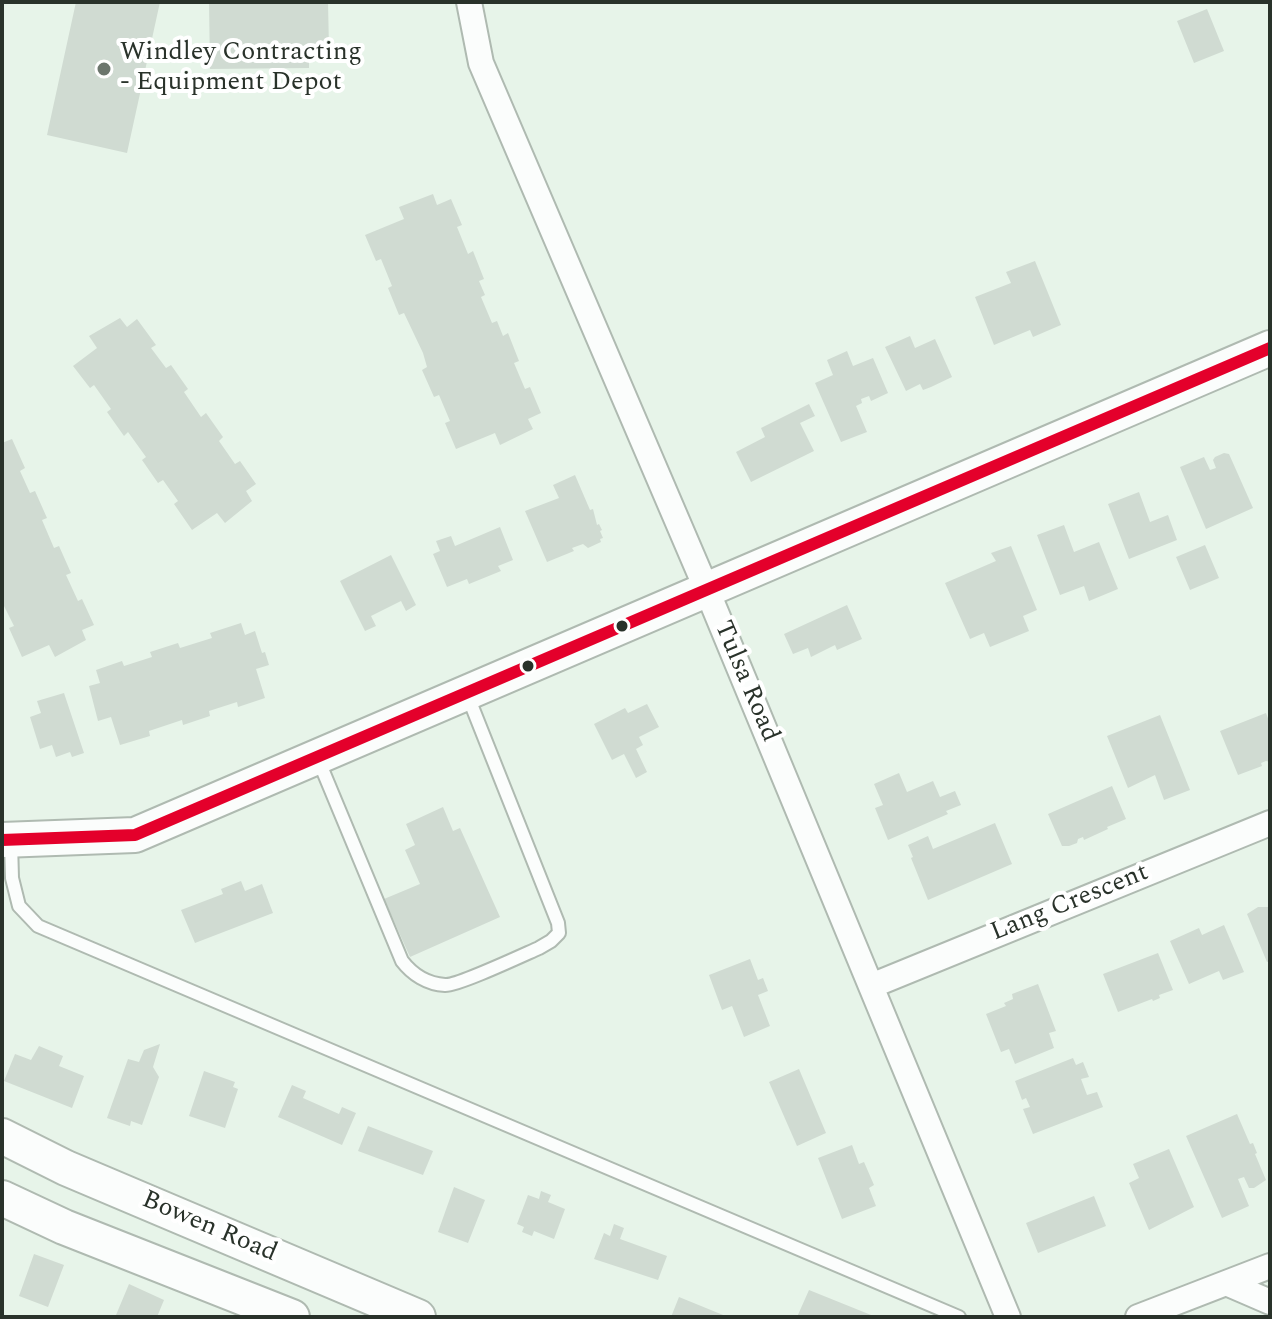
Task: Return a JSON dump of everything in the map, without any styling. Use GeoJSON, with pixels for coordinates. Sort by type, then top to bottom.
{"type":"FeatureCollection","features":[{"type":"Feature","properties":{"kind":"street","name":"Tulsa Road"},"geometry":{"type":"LineString","coordinates":[[469,2],[481,63],[706,588],[1008,1317]]}},
{"type":"Feature","properties":{"kind":"street"},"geometry":{"type":"LineString","coordinates":[[7,839],[135,835],[1270,348]]}},
{"type":"Feature","properties":{"kind":"street","name":"Lang Crescent"},"geometry":{"type":"LineString","coordinates":[[871,986],[1270,823]]}},
{"type":"Feature","properties":{"kind":"street","name":"Bowen Road"},"geometry":{"type":"LineString","coordinates":[[2,1136],[66,1168],[418,1317]]}},
{"type":"Feature","properties":{"kind":"street","name":"Bowen Road"},"geometry":{"type":"LineString","coordinates":[[2,1198],[64,1227],[292,1317]]}},
{"type":"Feature","properties":{"kind":"street"},"geometry":{"type":"LineString","coordinates":[[1138,1317],[1270,1266]]}},
{"type":"Feature","properties":{"kind":"street"},"geometry":{"type":"LineString","coordinates":[[1226,1283],[1270,1302]]}},
{"type":"Feature","properties":{"kind":"lane"},"geometry":{"type":"LineString","coordinates":[[317,756],[402,961],[411,972],[424,980],[447,986],[539,948],[559,933],[558,923],[466,692]]}},
{"type":"Feature","properties":{"kind":"lane"},"geometry":{"type":"LineString","coordinates":[[7,839],[19,906],[38,926],[959,1317]]}},
{"type":"Feature","properties":{"kind":"building","name":"Windley Contracting - Equipment Depot"},"geometry":{"type":"Polygon","coordinates":[[[76,2],[160,2],[127,153],[47,135],[76,2]]]}},
{"type":"Feature","properties":{"kind":"building"},"geometry":{"type":"Polygon","coordinates":[[[209,2],[328,2],[329,49],[309,49],[309,68],[210,69],[209,2]]]}},
{"type":"Feature","properties":{"kind":"building"},"geometry":{"type":"Polygon","coordinates":[[[1207,9],[1224,51],[1194,63],[1177,21],[1207,9]]]}},
{"type":"Feature","properties":{"kind":"building"},"geometry":{"type":"Polygon","coordinates":[[[433,194],[437,205],[451,199],[462,225],[457,227],[468,254],[473,251],[484,279],[479,281],[485,295],[481,297],[492,323],[497,321],[503,336],[508,333],[519,361],[514,363],[525,389],[530,387],[541,413],[528,419],[533,429],[500,445],[495,433],[456,449],[445,423],[450,421],[439,395],[434,397],[422,370],[427,367],[423,353],[404,313],[399,315],[381,259],[376,261],[365,235],[404,219],[399,207],[433,194]]]}},
{"type":"Feature","properties":{"kind":"building"},"geometry":{"type":"Polygon","coordinates":[[[1035,261],[1061,325],[1033,337],[1030,330],[994,345],[975,297],[1011,283],[1006,272],[1035,261]]]}},
{"type":"Feature","properties":{"kind":"building"},"geometry":{"type":"Polygon","coordinates":[[[120,318],[127,327],[137,319],[156,345],[151,348],[166,368],[171,365],[188,389],[184,392],[201,417],[206,413],[223,437],[219,441],[235,464],[240,461],[256,484],[246,491],[252,501],[225,523],[217,513],[192,530],[174,504],[178,501],[163,480],[158,483],[142,460],[146,457],[128,432],[124,436],[107,412],[111,409],[94,385],[90,388],[73,366],[97,348],[89,336],[120,318]]]}},
{"type":"Feature","properties":{"kind":"building"},"geometry":{"type":"Polygon","coordinates":[[[910,336],[915,348],[935,339],[952,377],[923,390],[920,384],[906,391],[885,347],[910,336]]]}},
{"type":"Feature","properties":{"kind":"building"},"geometry":{"type":"Polygon","coordinates":[[[847,351],[853,366],[873,358],[888,393],[871,401],[869,396],[861,399],[862,403],[856,406],[867,432],[841,442],[815,383],[833,375],[827,360],[847,351]]]}},
{"type":"Feature","properties":{"kind":"building"},"geometry":{"type":"Polygon","coordinates":[[[809,404],[815,416],[800,423],[814,451],[751,482],[736,452],[765,437],[761,428],[809,404]]]}},
{"type":"Feature","properties":{"kind":"building"},"geometry":{"type":"Polygon","coordinates":[[[12,439],[25,468],[20,471],[30,493],[35,491],[47,518],[42,520],[54,548],[59,546],[71,573],[66,575],[94,625],[82,630],[86,640],[55,657],[49,645],[22,657],[9,628],[14,626],[2,602],[2,443],[12,439]]]}},
{"type":"Feature","properties":{"kind":"building"},"geometry":{"type":"Polygon","coordinates":[[[1229,454],[1253,508],[1206,529],[1180,467],[1204,457],[1210,470],[1216,468],[1215,457],[1229,454]]]}},
{"type":"Feature","properties":{"kind":"building"},"geometry":{"type":"Polygon","coordinates":[[[575,475],[590,510],[593,509],[603,538],[588,548],[583,544],[547,562],[525,511],[559,498],[553,485],[575,475]]]}},
{"type":"Feature","properties":{"kind":"building"},"geometry":{"type":"Polygon","coordinates":[[[1139,492],[1150,522],[1168,515],[1177,540],[1129,559],[1108,504],[1139,492]]]}},
{"type":"Feature","properties":{"kind":"building"},"geometry":{"type":"Polygon","coordinates":[[[1064,525],[1074,552],[1099,542],[1118,589],[1089,601],[1084,586],[1060,595],[1037,535],[1064,525]]]}},
{"type":"Feature","properties":{"kind":"building"},"geometry":{"type":"Polygon","coordinates":[[[500,527],[513,560],[498,566],[501,571],[469,584],[467,579],[447,587],[433,554],[440,551],[436,541],[451,536],[455,546],[500,527]]]}},
{"type":"Feature","properties":{"kind":"building"},"geometry":{"type":"Polygon","coordinates":[[[1205,545],[1219,578],[1190,590],[1176,557],[1205,545]]]}},
{"type":"Feature","properties":{"kind":"building"},"geometry":{"type":"Polygon","coordinates":[[[1011,546],[1037,610],[1023,616],[1029,631],[990,647],[984,633],[970,639],[945,583],[996,561],[991,553],[1011,546]]]}},
{"type":"Feature","properties":{"kind":"building"},"geometry":{"type":"Polygon","coordinates":[[[391,555],[416,605],[406,611],[401,601],[371,616],[376,626],[365,631],[340,581],[391,555]]]}},
{"type":"Feature","properties":{"kind":"building"},"geometry":{"type":"Polygon","coordinates":[[[847,605],[862,639],[837,650],[835,645],[811,657],[808,648],[793,654],[784,634],[847,605]]]}},
{"type":"Feature","properties":{"kind":"building"},"geometry":{"type":"Polygon","coordinates":[[[241,623],[245,635],[255,631],[262,653],[265,652],[269,665],[256,669],[265,698],[238,707],[237,702],[209,711],[210,716],[183,725],[182,720],[149,731],[150,736],[120,745],[111,717],[98,721],[89,686],[100,683],[96,670],[122,661],[124,666],[152,657],[150,652],[178,643],[180,648],[212,638],[210,633],[241,623]]]}},
{"type":"Feature","properties":{"kind":"building"},"geometry":{"type":"Polygon","coordinates":[[[64,693],[84,753],[72,757],[70,752],[56,757],[52,745],[40,749],[30,717],[41,713],[37,701],[64,693]]]}},
{"type":"Feature","properties":{"kind":"building"},"geometry":{"type":"Polygon","coordinates":[[[647,704],[659,727],[639,737],[643,745],[636,749],[647,772],[636,778],[624,754],[612,760],[594,724],[625,708],[628,713],[647,704]]]}},
{"type":"Feature","properties":{"kind":"building"},"geometry":{"type":"Polygon","coordinates":[[[1266,713],[1270,724],[1270,762],[1261,763],[1262,766],[1238,775],[1220,731],[1266,713]]]}},
{"type":"Feature","properties":{"kind":"building"},"geometry":{"type":"Polygon","coordinates":[[[1160,715],[1190,790],[1164,800],[1155,775],[1128,788],[1107,736],[1160,715]]]}},
{"type":"Feature","properties":{"kind":"building"},"geometry":{"type":"Polygon","coordinates":[[[899,773],[907,792],[933,781],[940,797],[955,791],[961,805],[946,811],[948,814],[888,840],[875,808],[883,805],[874,784],[899,773]]]}},
{"type":"Feature","properties":{"kind":"building"},"geometry":{"type":"Polygon","coordinates":[[[1112,786],[1126,819],[1084,840],[1083,837],[1078,839],[1077,843],[1062,846],[1048,814],[1112,786]]]}},
{"type":"Feature","properties":{"kind":"building"},"geometry":{"type":"Polygon","coordinates":[[[443,807],[453,831],[460,828],[500,917],[410,957],[384,899],[420,884],[405,850],[415,845],[406,824],[443,807]]]}},
{"type":"Feature","properties":{"kind":"building"},"geometry":{"type":"Polygon","coordinates":[[[995,823],[1012,864],[928,900],[908,845],[928,836],[933,849],[995,823]]]}},
{"type":"Feature","properties":{"kind":"building"},"geometry":{"type":"Polygon","coordinates":[[[241,881],[245,891],[262,884],[273,913],[195,943],[181,910],[223,894],[221,889],[241,881]]]}},
{"type":"Feature","properties":{"kind":"building"},"geometry":{"type":"Polygon","coordinates":[[[1258,907],[1270,907],[1270,961],[1267,962],[1247,914],[1258,907]]]}},
{"type":"Feature","properties":{"kind":"building"},"geometry":{"type":"Polygon","coordinates":[[[1224,925],[1244,972],[1223,980],[1219,971],[1189,984],[1170,941],[1199,928],[1202,935],[1224,925]]]}},
{"type":"Feature","properties":{"kind":"building"},"geometry":{"type":"Polygon","coordinates":[[[1158,953],[1173,990],[1153,1001],[1118,1012],[1103,974],[1158,953]]]}},
{"type":"Feature","properties":{"kind":"building"},"geometry":{"type":"Polygon","coordinates":[[[750,959],[758,980],[763,978],[768,991],[758,995],[770,1026],[744,1037],[732,1006],[722,1010],[709,975],[750,959]]]}},
{"type":"Feature","properties":{"kind":"building"},"geometry":{"type":"Polygon","coordinates":[[[1038,984],[1056,1031],[1049,1033],[1054,1048],[1015,1064],[1009,1049],[1001,1052],[986,1014],[1006,1006],[1004,1003],[1013,999],[1012,994],[1038,984]]]}},
{"type":"Feature","properties":{"kind":"building"},"geometry":{"type":"Polygon","coordinates":[[[160,1044],[153,1067],[159,1077],[142,1125],[131,1121],[130,1126],[107,1118],[128,1059],[139,1062],[144,1050],[160,1044]]]}},
{"type":"Feature","properties":{"kind":"building"},"geometry":{"type":"Polygon","coordinates":[[[39,1046],[63,1056],[59,1066],[84,1076],[72,1108],[4,1081],[15,1054],[31,1060],[39,1046]]]}},
{"type":"Feature","properties":{"kind":"building"},"geometry":{"type":"Polygon","coordinates":[[[1073,1058],[1076,1065],[1083,1062],[1089,1077],[1081,1079],[1087,1095],[1097,1092],[1103,1107],[1033,1134],[1023,1109],[1030,1107],[1026,1098],[1022,1100],[1015,1081],[1073,1058]]]}},
{"type":"Feature","properties":{"kind":"building"},"geometry":{"type":"Polygon","coordinates":[[[799,1069],[826,1133],[797,1146],[769,1082],[799,1069]]]}},
{"type":"Feature","properties":{"kind":"building"},"geometry":{"type":"Polygon","coordinates":[[[204,1071],[235,1082],[233,1087],[238,1089],[225,1128],[189,1116],[204,1071]]]}},
{"type":"Feature","properties":{"kind":"building"},"geometry":{"type":"Polygon","coordinates":[[[292,1085],[306,1091],[303,1098],[339,1114],[342,1107],[356,1113],[342,1145],[278,1117],[292,1085]]]}},
{"type":"Feature","properties":{"kind":"building"},"geometry":{"type":"Polygon","coordinates":[[[1237,1114],[1250,1144],[1253,1143],[1266,1180],[1249,1188],[1244,1177],[1238,1179],[1249,1206],[1222,1218],[1186,1136],[1237,1114]]]}},
{"type":"Feature","properties":{"kind":"building"},"geometry":{"type":"Polygon","coordinates":[[[368,1126],[433,1151],[423,1175],[358,1151],[368,1126]]]}},
{"type":"Feature","properties":{"kind":"building"},"geometry":{"type":"Polygon","coordinates":[[[852,1145],[859,1164],[864,1162],[874,1185],[869,1188],[876,1206],[842,1219],[818,1158],[852,1145]]]}},
{"type":"Feature","properties":{"kind":"building"},"geometry":{"type":"Polygon","coordinates":[[[1169,1149],[1194,1207],[1149,1230],[1129,1183],[1139,1178],[1133,1164],[1169,1149]]]}},
{"type":"Feature","properties":{"kind":"building"},"geometry":{"type":"Polygon","coordinates":[[[454,1187],[485,1200],[468,1243],[438,1232],[454,1187]]]}},
{"type":"Feature","properties":{"kind":"building"},"geometry":{"type":"Polygon","coordinates":[[[541,1191],[551,1195],[548,1202],[565,1209],[554,1239],[534,1231],[532,1236],[522,1232],[524,1227],[517,1224],[528,1195],[539,1199],[541,1191]]]}},
{"type":"Feature","properties":{"kind":"building"},"geometry":{"type":"Polygon","coordinates":[[[1094,1196],[1106,1226],[1038,1253],[1026,1223],[1094,1196]]]}},
{"type":"Feature","properties":{"kind":"building"},"geometry":{"type":"Polygon","coordinates":[[[614,1224],[624,1228],[620,1239],[667,1256],[658,1280],[594,1259],[604,1233],[610,1236],[614,1224]]]}},
{"type":"Feature","properties":{"kind":"building"},"geometry":{"type":"Polygon","coordinates":[[[34,1254],[64,1265],[48,1307],[19,1296],[34,1254]]]}},
{"type":"Feature","properties":{"kind":"building"},"geometry":{"type":"Polygon","coordinates":[[[129,1284],[164,1300],[157,1317],[116,1315],[129,1284]]]}},
{"type":"Feature","properties":{"kind":"building"},"geometry":{"type":"Polygon","coordinates":[[[809,1290],[876,1317],[797,1317],[809,1290]]]}},
{"type":"Feature","properties":{"kind":"building"},"geometry":{"type":"Polygon","coordinates":[[[679,1297],[728,1317],[671,1317],[679,1297]]]}},
{"type":"Feature","properties":{"kind":"transit line"},"geometry":{"type":"LineString","coordinates":[[2,840],[135,835],[1270,348]]}},
{"type":"Feature","properties":{"kind":"place","name":"Windley Contracting - Equipment Depot"},"geometry":{"type":"Point","coordinates":[104,69]}}]}
